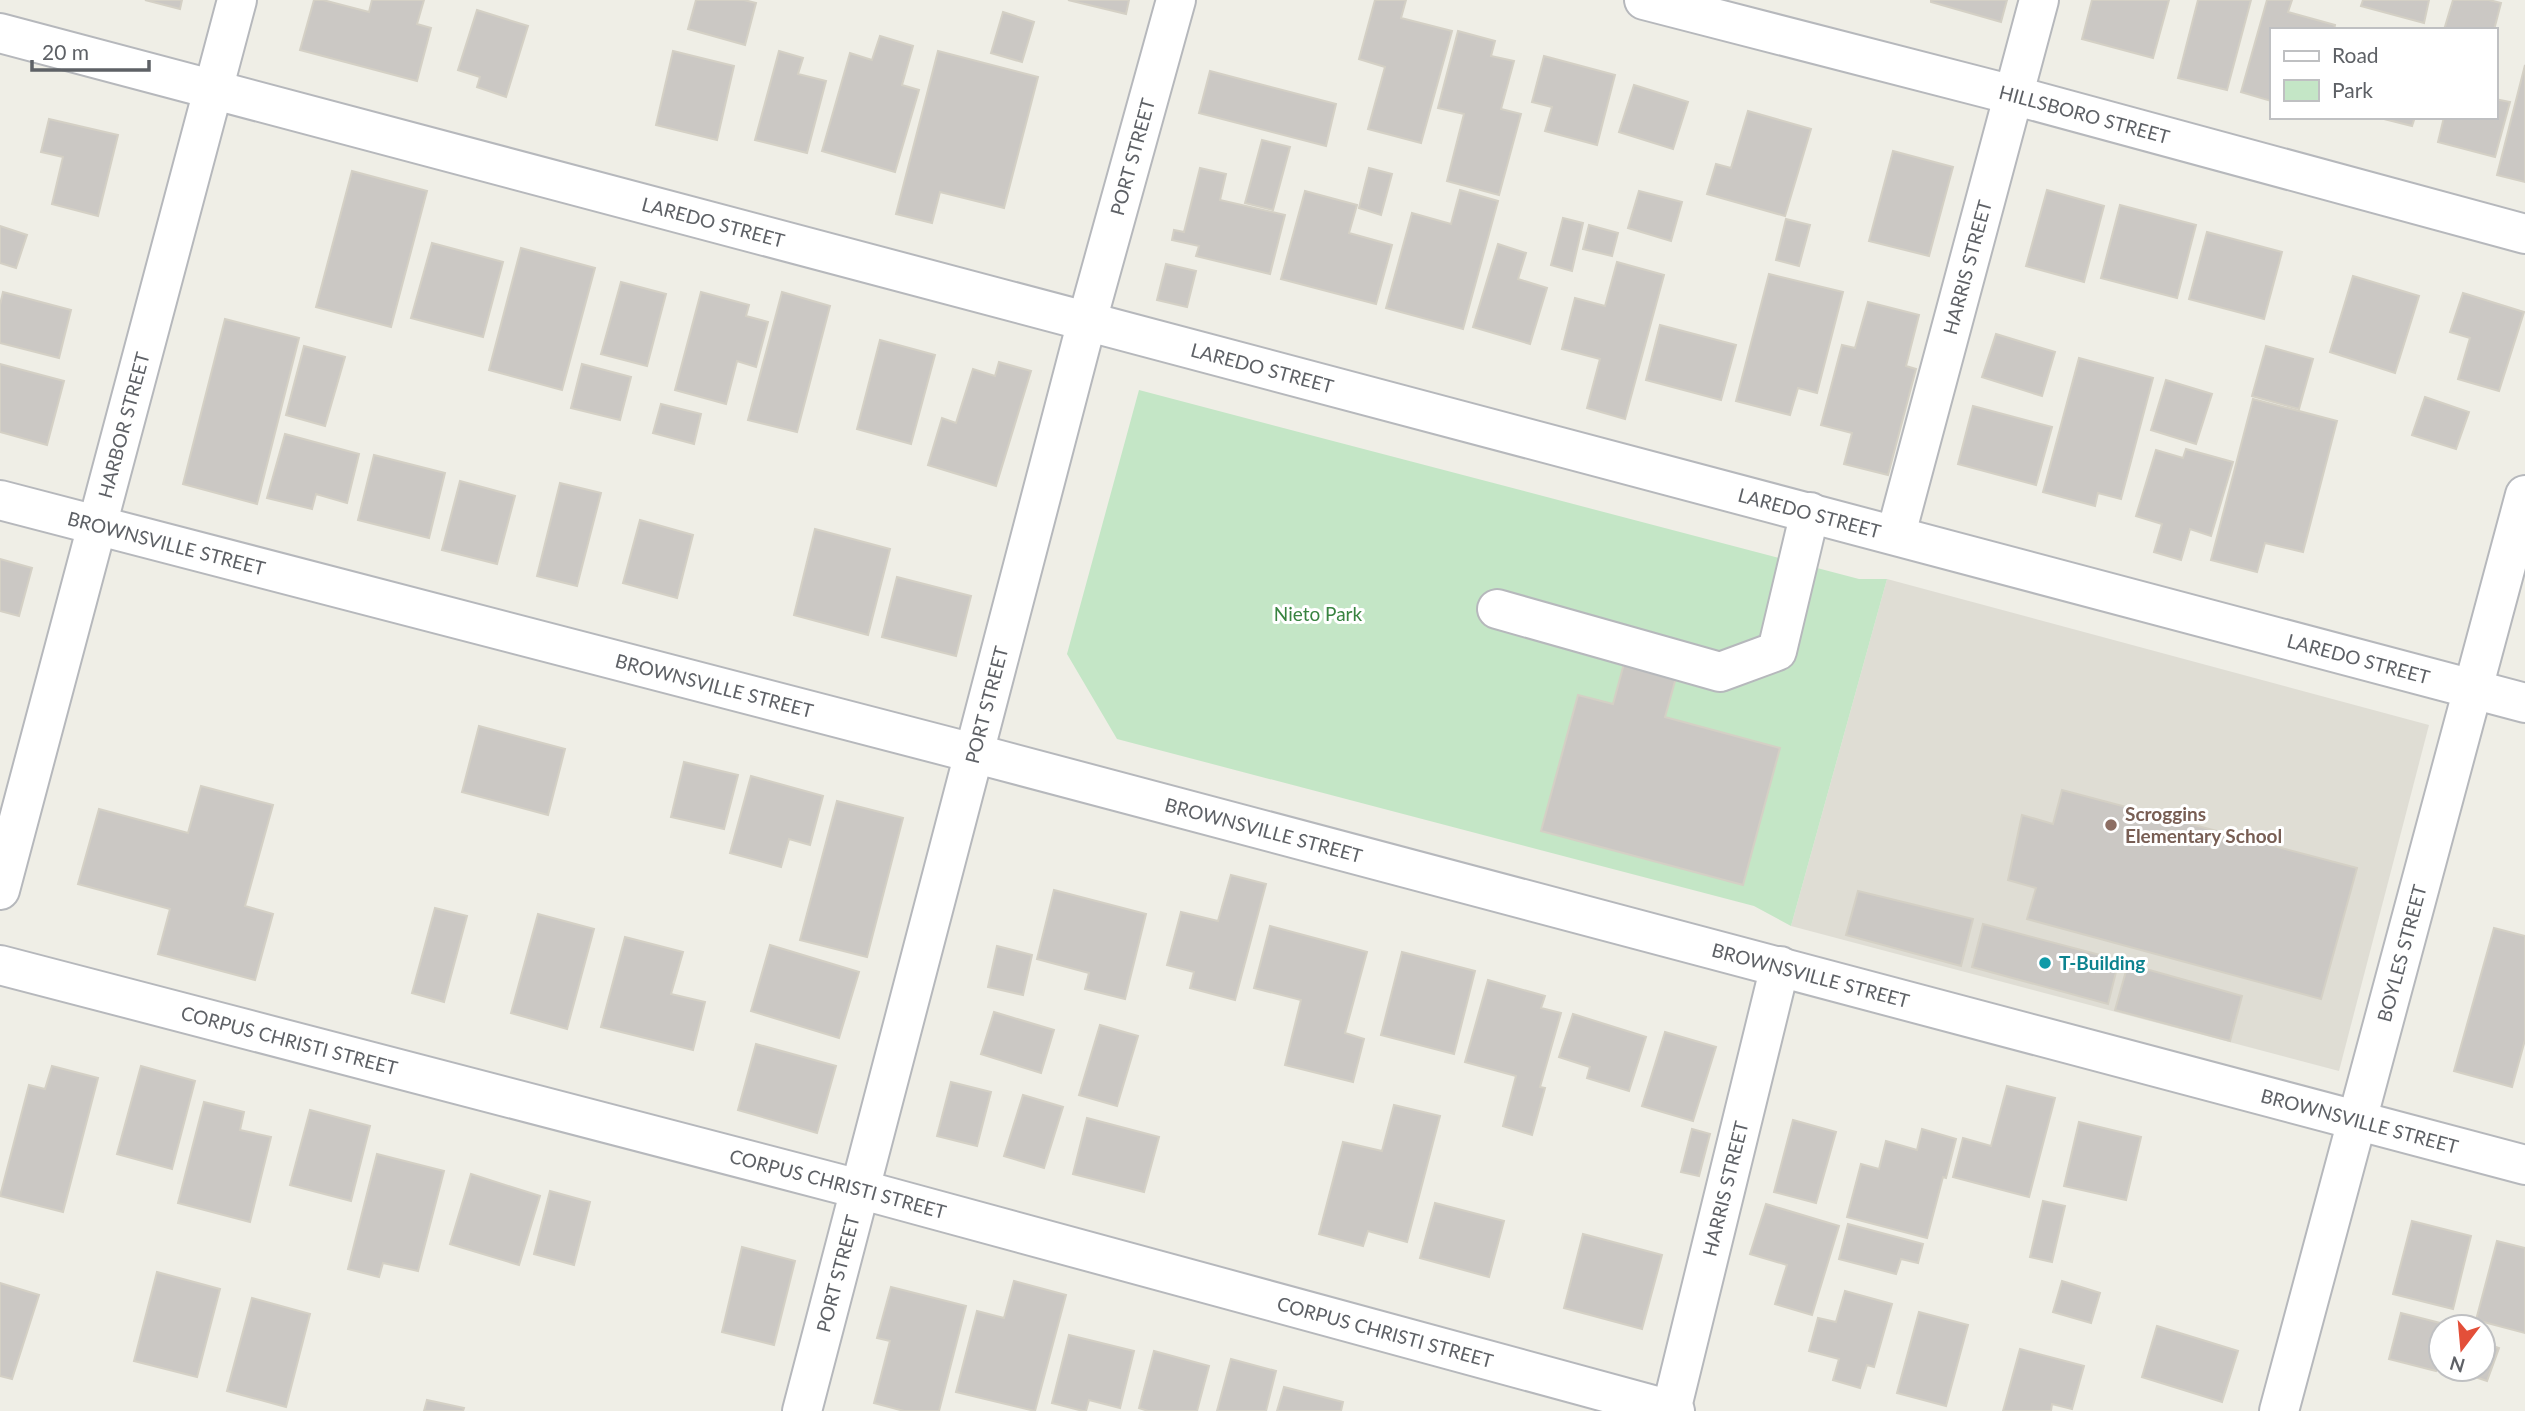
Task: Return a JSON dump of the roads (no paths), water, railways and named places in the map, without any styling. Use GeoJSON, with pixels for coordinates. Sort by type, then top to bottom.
{"type":"FeatureCollection","features":[{"type":"Feature","properties":{"kind":"street","name":"HARBOR STREET"},"geometry":{"type":"LineString","coordinates":[[0,890],[237,0]]}},
{"type":"Feature","properties":{"kind":"street","name":"PORT STREET"},"geometry":{"type":"LineString","coordinates":[[802,1411],[1087,321],[1176,0]]}},
{"type":"Feature","properties":{"kind":"street","name":"HILLSBORO STREET"},"geometry":{"type":"LineString","coordinates":[[1644,0],[2013,95],[2525,234]]}},
{"type":"Feature","properties":{"kind":"street","name":"HARRIS STREET"},"geometry":{"type":"LineString","coordinates":[[1896,534],[2039,0]]}},
{"type":"Feature","properties":{"kind":"street","name":"LAREDO STREET"},"geometry":{"type":"LineString","coordinates":[[0,33],[2525,703]]}},
{"type":"Feature","properties":{"kind":"street","name":"BOYLES STREET"},"geometry":{"type":"LineString","coordinates":[[2279,1411],[2525,495]]}},
{"type":"Feature","properties":{"kind":"street","name":"BROWNSVILLE STREET"},"geometry":{"type":"LineString","coordinates":[[0,500],[973,753],[2525,1165]]}},
{"type":"Feature","properties":{"kind":"street"},"geometry":{"type":"LineString","coordinates":[[1497,609],[1720,672],[1777,652],[1810,512]]}},
{"type":"Feature","properties":{"kind":"street","name":"CORPUS CHRISTI STREET"},"geometry":{"type":"LineString","coordinates":[[0,965],[859,1189],[1672,1411]]}},
{"type":"Feature","properties":{"kind":"street","name":"HARRIS STREET"},"geometry":{"type":"LineString","coordinates":[[1672,1411],[1780,966]]}},
{"type":"Feature","properties":{"kind":"place","name":"Scroggins Elementary School"},"geometry":{"type":"Point","coordinates":[2111,825]}},
{"type":"Feature","properties":{"kind":"place","name":"T-Building"},"geometry":{"type":"Point","coordinates":[2045,963]}},
{"type":"Feature","properties":{"kind":"park label","name":"Nieto Park"},"geometry":{"type":"Point","coordinates":[1318,614]}}]}
